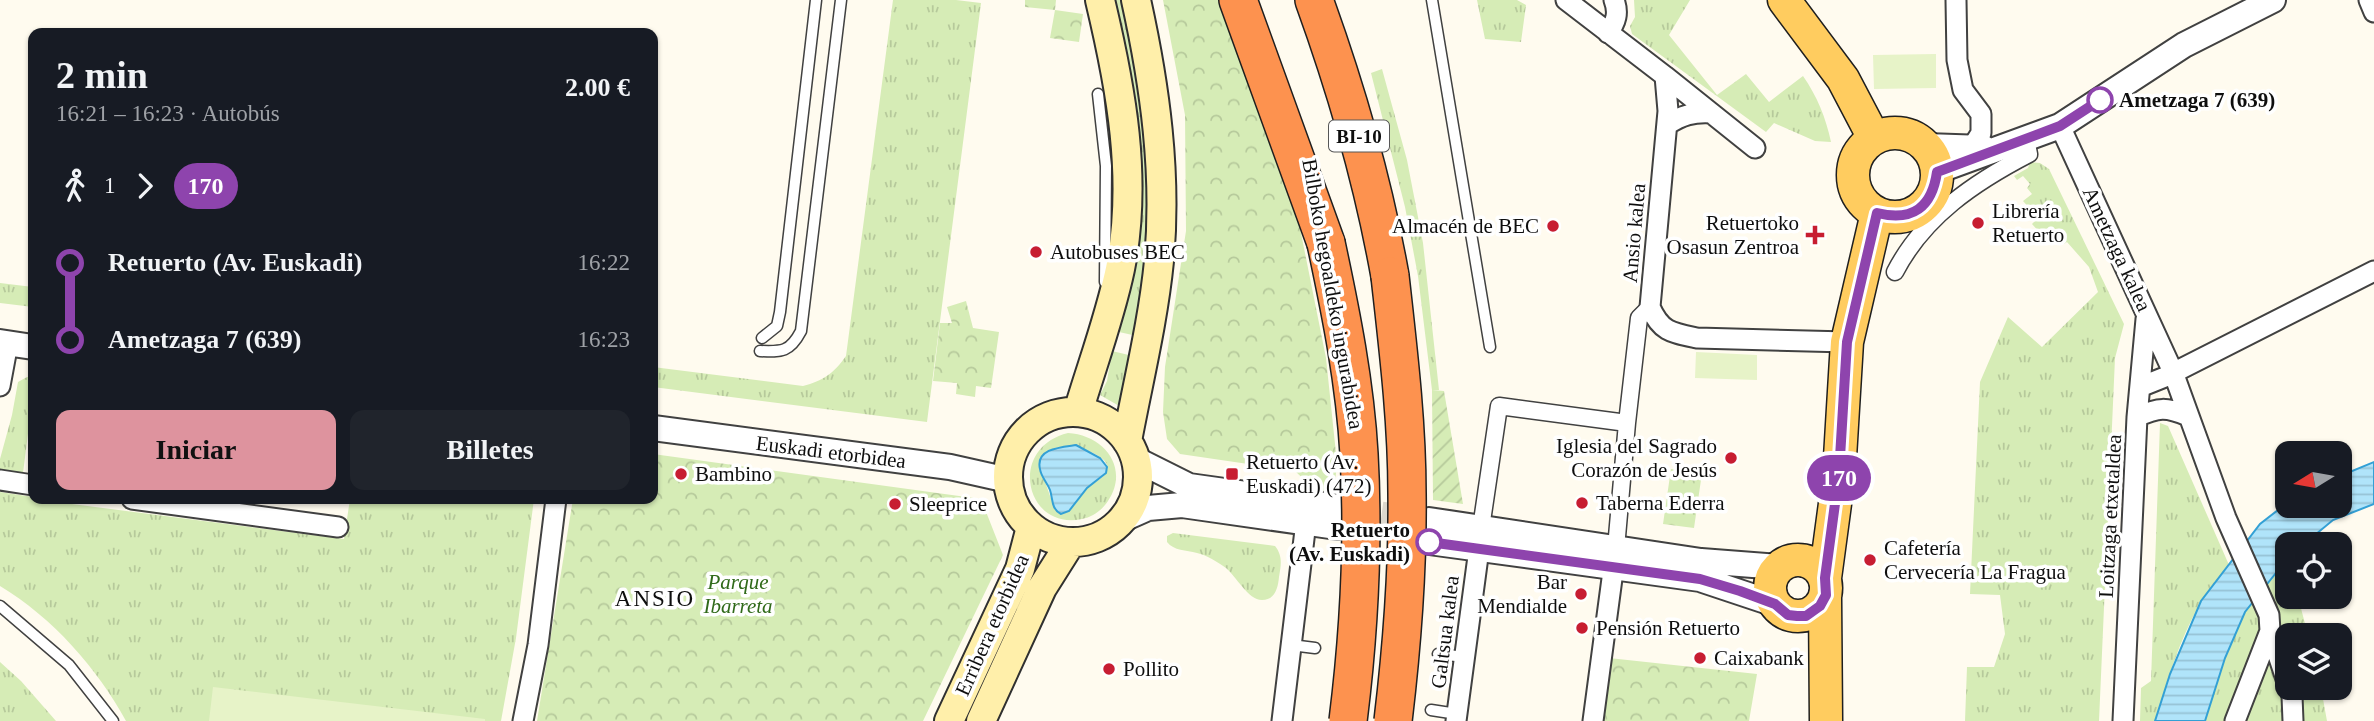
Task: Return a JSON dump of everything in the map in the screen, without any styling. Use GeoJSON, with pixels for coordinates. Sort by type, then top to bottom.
{"type":"FeatureCollection","features":[{"type":"Feature","properties":{"kind":"highway"},"geometry":{"type":"LineString","coordinates":[[1238,0],[1326,243]]}},
{"type":"Feature","properties":{"kind":"highway","name":"Bilboko hegoaldeko ingurabidea"},"geometry":{"type":"LineString","coordinates":[[1263,0],[1297,104],[1310,157],[1347,351],[1359,455],[1360,574],[1348,721]]}},
{"type":"Feature","properties":{"kind":"highway","name":"BI-10"},"geometry":{"type":"LineString","coordinates":[[1314,0],[1350,104],[1371,184],[1390,276],[1399,353],[1407,492],[1403,606],[1392,721]]}},
{"type":"Feature","properties":{"kind":"main road"},"geometry":{"type":"LineString","coordinates":[[1077,412],[1120,270],[1127,222],[1128,171],[1115,66],[1100,0]]}},
{"type":"Feature","properties":{"kind":"main road"},"geometry":{"type":"LineString","coordinates":[[1131,450],[1106,421],[1077,412],[1051,415],[1027,430],[1012,453],[1008,480],[1015,506],[1031,527],[1050,538],[1071,542],[1093,539],[1122,520],[1136,490],[1138,478],[1131,450],[1159,262],[1161,212],[1161,163],[1155,102],[1136,0]]}},
{"type":"Feature","properties":{"kind":"main road"},"geometry":{"type":"LineString","coordinates":[[1784,0],[1843,79],[1874,138]]}},
{"type":"Feature","properties":{"kind":"main road"},"geometry":{"type":"LineString","coordinates":[[1890,133],[1909,135],[1931,159],[1934,188],[1928,200],[1917,210],[1906,215],[1891,216],[1877,213],[1860,198],[1853,177],[1854,162],[1874,138],[1890,133]]}},
{"type":"Feature","properties":{"kind":"main road"},"geometry":{"type":"LineString","coordinates":[[1826,707],[1825,588],[1839,474],[1847,342],[1877,213]]}},
{"type":"Feature","properties":{"kind":"main road"},"geometry":{"type":"LineString","coordinates":[[1826,707],[1811,654],[1770,589],[1774,573],[1789,563],[1817,526],[1839,474]]}},
{"type":"Feature","properties":{"kind":"main road","name":"Erribera etorbidea"},"geometry":{"type":"LineString","coordinates":[[949,721],[1020,569],[1031,527]]}},
{"type":"Feature","properties":{"kind":"main road","name":"Erribera etorbidea"},"geometry":{"type":"LineString","coordinates":[[981,721],[1042,588],[1071,542]]}},
{"type":"Feature","properties":{"kind":"main road"},"geometry":{"type":"LineString","coordinates":[[1782,610],[1806,616],[1820,606],[1825,588],[1817,567],[1805,560],[1789,563]]}},
{"type":"Feature","properties":{"kind":"street"},"geometry":{"type":"LineString","coordinates":[[1566,0],[1755,148]]}},
{"type":"Feature","properties":{"kind":"street"},"geometry":{"type":"LineString","coordinates":[[1608,33],[1615,24],[1617,13],[1614,0]]}},
{"type":"Feature","properties":{"kind":"street"},"geometry":{"type":"LineString","coordinates":[[1956,0],[1957,60],[1963,90],[1981,114],[1981,133],[1971,149]]}},
{"type":"Feature","properties":{"kind":"street"},"geometry":{"type":"LineString","coordinates":[[1931,159],[2019,146],[2060,126],[2184,46],[2273,0]]}},
{"type":"Feature","properties":{"kind":"street"},"geometry":{"type":"LineString","coordinates":[[2368,0],[2374,12]]}},
{"type":"Feature","properties":{"kind":"street","name":"Ansio kalea"},"geometry":{"type":"LineString","coordinates":[[1665,76],[1668,94],[1667,125],[1650,307],[1657,323],[1675,333],[1698,338],[1847,342]]}},
{"type":"Feature","properties":{"kind":"street"},"geometry":{"type":"LineString","coordinates":[[1667,125],[1681,115],[1711,113]]}},
{"type":"Feature","properties":{"kind":"street","name":"Ametzaga kalea"},"geometry":{"type":"LineString","coordinates":[[2060,126],[2147,314],[2275,640]]}},
{"type":"Feature","properties":{"kind":"street"},"geometry":{"type":"LineString","coordinates":[[1931,159],[1971,149],[2019,146]]}},
{"type":"Feature","properties":{"kind":"street"},"geometry":{"type":"LineString","coordinates":[[1895,272],[1908,249],[1958,197],[2002,167],[2019,146]]}},
{"type":"Feature","properties":{"kind":"street"},"geometry":{"type":"LineString","coordinates":[[2140,387],[2169,367],[2374,271]]}},
{"type":"Feature","properties":{"kind":"street"},"geometry":{"type":"LineString","coordinates":[[1593,721],[1615,558],[1639,318],[1650,307]]}},
{"type":"Feature","properties":{"kind":"street","name":"Loitzaga etxetaldea"},"geometry":{"type":"LineString","coordinates":[[2123,721],[2137,417],[2147,314]]}},
{"type":"Feature","properties":{"kind":"street"},"geometry":{"type":"LineString","coordinates":[[0,386],[4,343],[28,346]]}},
{"type":"Feature","properties":{"kind":"street"},"geometry":{"type":"LineString","coordinates":[[2142,366],[2169,367]]}},
{"type":"Feature","properties":{"kind":"street"},"geometry":{"type":"LineString","coordinates":[[1480,539],[1499,406],[1627,423]]}},
{"type":"Feature","properties":{"kind":"street"},"geometry":{"type":"LineString","coordinates":[[2137,417],[2153,409],[2166,409],[2188,416]]}},
{"type":"Feature","properties":{"kind":"street","name":"Euskadi etorbidea"},"geometry":{"type":"LineString","coordinates":[[658,429],[950,467],[1008,480]]}},
{"type":"Feature","properties":{"kind":"street"},"geometry":{"type":"LineString","coordinates":[[1122,520],[1148,508],[1182,505],[1306,522],[1338,517],[1189,486],[1131,450]]}},
{"type":"Feature","properties":{"kind":"street"},"geometry":{"type":"LineString","coordinates":[[0,480],[28,484]]}},
{"type":"Feature","properties":{"kind":"street"},"geometry":{"type":"LineString","coordinates":[[194,504],[338,527]]}},
{"type":"Feature","properties":{"kind":"street"},"geometry":{"type":"LineString","coordinates":[[523,721],[538,645],[555,504]]}},
{"type":"Feature","properties":{"kind":"street"},"geometry":{"type":"LineString","coordinates":[[1282,721],[1306,522]]}},
{"type":"Feature","properties":{"kind":"street"},"geometry":{"type":"LineString","coordinates":[[1429,531],[1615,558],[1715,563],[1789,563]]}},
{"type":"Feature","properties":{"kind":"street","name":"Galtsua kalea"},"geometry":{"type":"LineString","coordinates":[[1457,717],[1480,539]]}},
{"type":"Feature","properties":{"kind":"street"},"geometry":{"type":"LineString","coordinates":[[1615,558],[1700,579],[1782,610]]}},
{"type":"Feature","properties":{"kind":"street"},"geometry":{"type":"LineString","coordinates":[[2235,721],[2270,623]]}},
{"type":"Feature","properties":{"kind":"street"},"geometry":{"type":"LineString","coordinates":[[2292,700],[2293,721]]}},
{"type":"Feature","properties":{"kind":"lane"},"geometry":{"type":"LineString","coordinates":[[762,338],[777,326],[780,312],[816,0]]}},
{"type":"Feature","properties":{"kind":"lane"},"geometry":{"type":"LineString","coordinates":[[760,351],[786,349],[794,344],[801,331],[841,0]]}},
{"type":"Feature","properties":{"kind":"lane"},"geometry":{"type":"LineString","coordinates":[[1432,0],[1490,346]]}},
{"type":"Feature","properties":{"kind":"lane"},"geometry":{"type":"LineString","coordinates":[[1098,94],[1106,166],[1105,289],[1101,339]]}},
{"type":"Feature","properties":{"kind":"lane"},"geometry":{"type":"LineString","coordinates":[[0,606],[69,665],[113,721]]}},
{"type":"Feature","properties":{"kind":"lane"},"geometry":{"type":"LineString","coordinates":[[1291,645],[1315,648]]}},
{"type":"Feature","properties":{"kind":"lane"},"geometry":{"type":"LineString","coordinates":[[1438,654],[1465,657]]}},
{"type":"Feature","properties":{"kind":"lane"},"geometry":{"type":"LineString","coordinates":[[1431,710],[1457,717]]}},
{"type":"Feature","properties":{"kind":"green space"},"geometry":{"type":"Polygon","coordinates":[[[893,0],[956,0],[981,3],[927,422],[658,388],[658,368],[803,386],[828,376],[846,356],[893,0]]]}},
{"type":"Feature","properties":{"kind":"green space"},"geometry":{"type":"Polygon","coordinates":[[[1025,0],[1056,0],[1055,10],[1025,7],[1025,0]]]}},
{"type":"Feature","properties":{"kind":"green space"},"geometry":{"type":"Polygon","coordinates":[[[1109,0],[1127,0],[1143,72],[1152,213],[1137,336],[1119,332],[1127,284],[1109,0]]]}},
{"type":"Feature","properties":{"kind":"green space"},"geometry":{"type":"Polygon","coordinates":[[[1163,0],[1221,0],[1294,198],[1326,358],[1337,463],[1334,493],[1316,491],[1295,471],[1180,454],[1167,439],[1163,412],[1165,367],[1186,231],[1185,115],[1163,0]]]}},
{"type":"Feature","properties":{"kind":"green space"},"geometry":{"type":"Polygon","coordinates":[[[1477,0],[1517,0],[1526,5],[1521,42],[1485,39],[1477,0]]]}},
{"type":"Feature","properties":{"kind":"green space"},"geometry":{"type":"Polygon","coordinates":[[[1634,0],[1690,0],[1669,35],[1717,95],[1746,74],[1769,102],[1803,76],[1813,91],[1831,142],[1815,141],[1774,123],[1766,132],[1632,34],[1630,26],[1635,17],[1634,0]]]}},
{"type":"Feature","properties":{"kind":"green space"},"geometry":{"type":"Polygon","coordinates":[[[1055,10],[1083,14],[1079,42],[1050,38],[1055,10]]]}},
{"type":"Feature","properties":{"kind":"green space"},"geometry":{"type":"Polygon","coordinates":[[[1936,54],[1936,88],[1874,89],[1873,55],[1936,54]]]}},
{"type":"Feature","properties":{"kind":"green space"},"geometry":{"type":"Polygon","coordinates":[[[1382,69],[1407,160],[1423,243],[1439,390],[1432,390],[1418,276],[1405,207],[1371,73],[1382,69]]]}},
{"type":"Feature","properties":{"kind":"green space"},"geometry":{"type":"Polygon","coordinates":[[[2030,162],[2040,163],[2049,169],[2124,324],[2115,358],[2099,721],[1965,721],[1967,667],[1994,667],[2005,634],[2000,595],[1970,594],[1980,382],[2008,317],[2042,347],[2098,292],[2089,267],[2067,242],[2064,244],[2053,232],[2050,235],[2045,230],[2041,234],[2032,224],[2036,220],[2032,215],[2034,213],[2023,201],[2032,194],[2027,188],[2030,184],[2023,176],[2017,180],[2014,176],[2028,168],[2030,162]]]}},
{"type":"Feature","properties":{"kind":"green space"},"geometry":{"type":"Polygon","coordinates":[[[0,283],[28,286],[28,306],[0,303],[0,283]]]}},
{"type":"Feature","properties":{"kind":"green space"},"geometry":{"type":"Polygon","coordinates":[[[966,301],[973,328],[999,332],[991,388],[976,386],[975,397],[956,394],[957,383],[933,381],[940,323],[952,323],[947,307],[966,301]]]}},
{"type":"Feature","properties":{"kind":"green space"},"geometry":{"type":"Polygon","coordinates":[[[1112,351],[1133,356],[1121,407],[1100,395],[1107,381],[1112,351]]]}},
{"type":"Feature","properties":{"kind":"green space"},"geometry":{"type":"Polygon","coordinates":[[[1696,352],[1757,355],[1757,380],[1695,378],[1696,352]]]}},
{"type":"Feature","properties":{"kind":"green space"},"geometry":{"type":"Polygon","coordinates":[[[28,377],[28,434],[23,473],[0,471],[0,459],[18,382],[28,377]]]}},
{"type":"Feature","properties":{"kind":"green space"},"geometry":{"type":"Polygon","coordinates":[[[1432,390],[1444,391],[1463,504],[1433,500],[1432,390]]]}},
{"type":"Feature","properties":{"kind":"green space"},"geometry":{"type":"Polygon","coordinates":[[[2160,423],[2168,426],[2229,565],[2206,594],[2186,632],[2155,721],[2140,721],[2141,688],[2151,681],[2160,423]]]}},
{"type":"Feature","properties":{"kind":"green space"},"geometry":{"type":"Polygon","coordinates":[[[1068,433],[1081,435],[1093,440],[1110,455],[1115,466],[1114,489],[1097,513],[1082,519],[1063,519],[1047,513],[1036,501],[1031,486],[1031,470],[1036,454],[1049,441],[1068,433]],[[1071,446],[1054,448],[1041,473],[1061,514],[1073,507],[1088,487],[1106,473],[1107,467],[1102,458],[1071,446]]]}},
{"type":"Feature","properties":{"kind":"green space","name":"Parque Ibarreta"},"geometry":{"type":"Polygon","coordinates":[[[658,455],[981,499],[1003,555],[923,721],[537,721],[572,504],[658,504],[658,455]]]}},
{"type":"Feature","properties":{"kind":"green space"},"geometry":{"type":"Polygon","coordinates":[[[1671,469],[1702,473],[1694,528],[1663,524],[1671,469]]]}},
{"type":"Feature","properties":{"kind":"green space"},"geometry":{"type":"Polygon","coordinates":[[[0,492],[28,496],[28,504],[72,504],[344,539],[349,504],[533,504],[516,638],[501,721],[126,721],[102,682],[72,646],[38,613],[0,586],[0,492]]]}},
{"type":"Feature","properties":{"kind":"green space"},"geometry":{"type":"Polygon","coordinates":[[[1173,533],[1275,546],[1281,561],[1275,593],[1270,598],[1257,599],[1219,563],[1204,555],[1170,545],[1167,536],[1173,533]]]}},
{"type":"Feature","properties":{"kind":"green space"},"geometry":{"type":"Polygon","coordinates":[[[2275,574],[2275,609],[2301,609],[2305,623],[2275,623],[2275,700],[2323,700],[2327,721],[2205,721],[2225,658],[2245,612],[2275,574]]]}},
{"type":"Feature","properties":{"kind":"green space"},"geometry":{"type":"Polygon","coordinates":[[[1609,658],[1757,674],[1749,721],[1601,721],[1609,658]]]}},
{"type":"Feature","properties":{"kind":"green space"},"geometry":{"type":"Polygon","coordinates":[[[0,662],[21,681],[56,721],[0,721],[0,662]]]}},
{"type":"Feature","properties":{"kind":"green space"},"geometry":{"type":"Polygon","coordinates":[[[213,687],[485,719],[485,721],[209,721],[213,687]]]}},
{"type":"Feature","properties":{"kind":"water"},"geometry":{"type":"Polygon","coordinates":[[[1076,445],[1100,458],[1107,467],[1106,473],[1087,488],[1069,511],[1061,514],[1054,507],[1040,462],[1051,450],[1076,445]]]}},
{"type":"Feature","properties":{"kind":"water"},"geometry":{"type":"Polygon","coordinates":[[[2374,462],[2374,504],[2352,513],[2352,471],[2374,462]]]}},
{"type":"Feature","properties":{"kind":"water"},"geometry":{"type":"Polygon","coordinates":[[[2275,512],[2275,518],[2338,518],[2318,532],[2275,532],[2275,574],[2245,612],[2225,658],[2205,721],[2155,721],[2170,674],[2201,601],[2260,524],[2275,512]]]}},
{"type":"Feature","properties":{"kind":"tunnel"},"geometry":{"type":"LineString","coordinates":[[1346,509],[1421,519]]}},
{"type":"Feature","properties":{"kind":"bus line","name":"170"},"geometry":{"type":"LineString","coordinates":[[1429,542],[1667,573],[1740,591],[1775,604],[1788,615],[1806,616],[1814,612],[1826,595],[1825,578],[1839,474],[1847,342],[1877,213],[1906,215],[1917,210],[1928,200],[1937,172],[2060,126],[2100,100]]}},
{"type":"Feature","properties":{"kind":"place","name":"Ametzaga 7 (639)"},"geometry":{"type":"Point","coordinates":[2100,100]}},
{"type":"Feature","properties":{"kind":"place","name":"Librería Retuerto"},"geometry":{"type":"Point","coordinates":[1978,223]}},
{"type":"Feature","properties":{"kind":"place","name":"Almacén de BEC"},"geometry":{"type":"Point","coordinates":[1553,226]}},
{"type":"Feature","properties":{"kind":"place","name":"Retuertoko Osasun Zentroa"},"geometry":{"type":"Point","coordinates":[1815,235]}},
{"type":"Feature","properties":{"kind":"place","name":"Autobuses BEC"},"geometry":{"type":"Point","coordinates":[1036,252]}},
{"type":"Feature","properties":{"kind":"place","name":"Iglesia del Sagrado Corazón de Jesús"},"geometry":{"type":"Point","coordinates":[1731,458]}},
{"type":"Feature","properties":{"kind":"place","name":"Bambino"},"geometry":{"type":"Point","coordinates":[681,474]}},
{"type":"Feature","properties":{"kind":"place","name":"Retuerto (Av. Euskadi) (472)"},"geometry":{"type":"Point","coordinates":[1232,474]}},
{"type":"Feature","properties":{"kind":"place","name":"Taberna Ederra"},"geometry":{"type":"Point","coordinates":[1582,503]}},
{"type":"Feature","properties":{"kind":"place","name":"Sleeprice"},"geometry":{"type":"Point","coordinates":[895,504]}},
{"type":"Feature","properties":{"kind":"place","name":"Retuerto (Av. Euskadi)"},"geometry":{"type":"Point","coordinates":[1429,542]}},
{"type":"Feature","properties":{"kind":"place","name":"Cafetería Cervecería La Fragua"},"geometry":{"type":"Point","coordinates":[1870,560]}},
{"type":"Feature","properties":{"kind":"place","name":"Bar Mendialde"},"geometry":{"type":"Point","coordinates":[1581,594]}},
{"type":"Feature","properties":{"kind":"place","name":"Pensión Retuerto"},"geometry":{"type":"Point","coordinates":[1582,628]}},
{"type":"Feature","properties":{"kind":"place","name":"Caixabank"},"geometry":{"type":"Point","coordinates":[1700,658]}},
{"type":"Feature","properties":{"kind":"place","name":"Pollito"},"geometry":{"type":"Point","coordinates":[1109,669]}},
{"type":"Feature","properties":{"kind":"district","name":"ANSIO"},"geometry":{"type":"Point","coordinates":[655,598]}}]}
